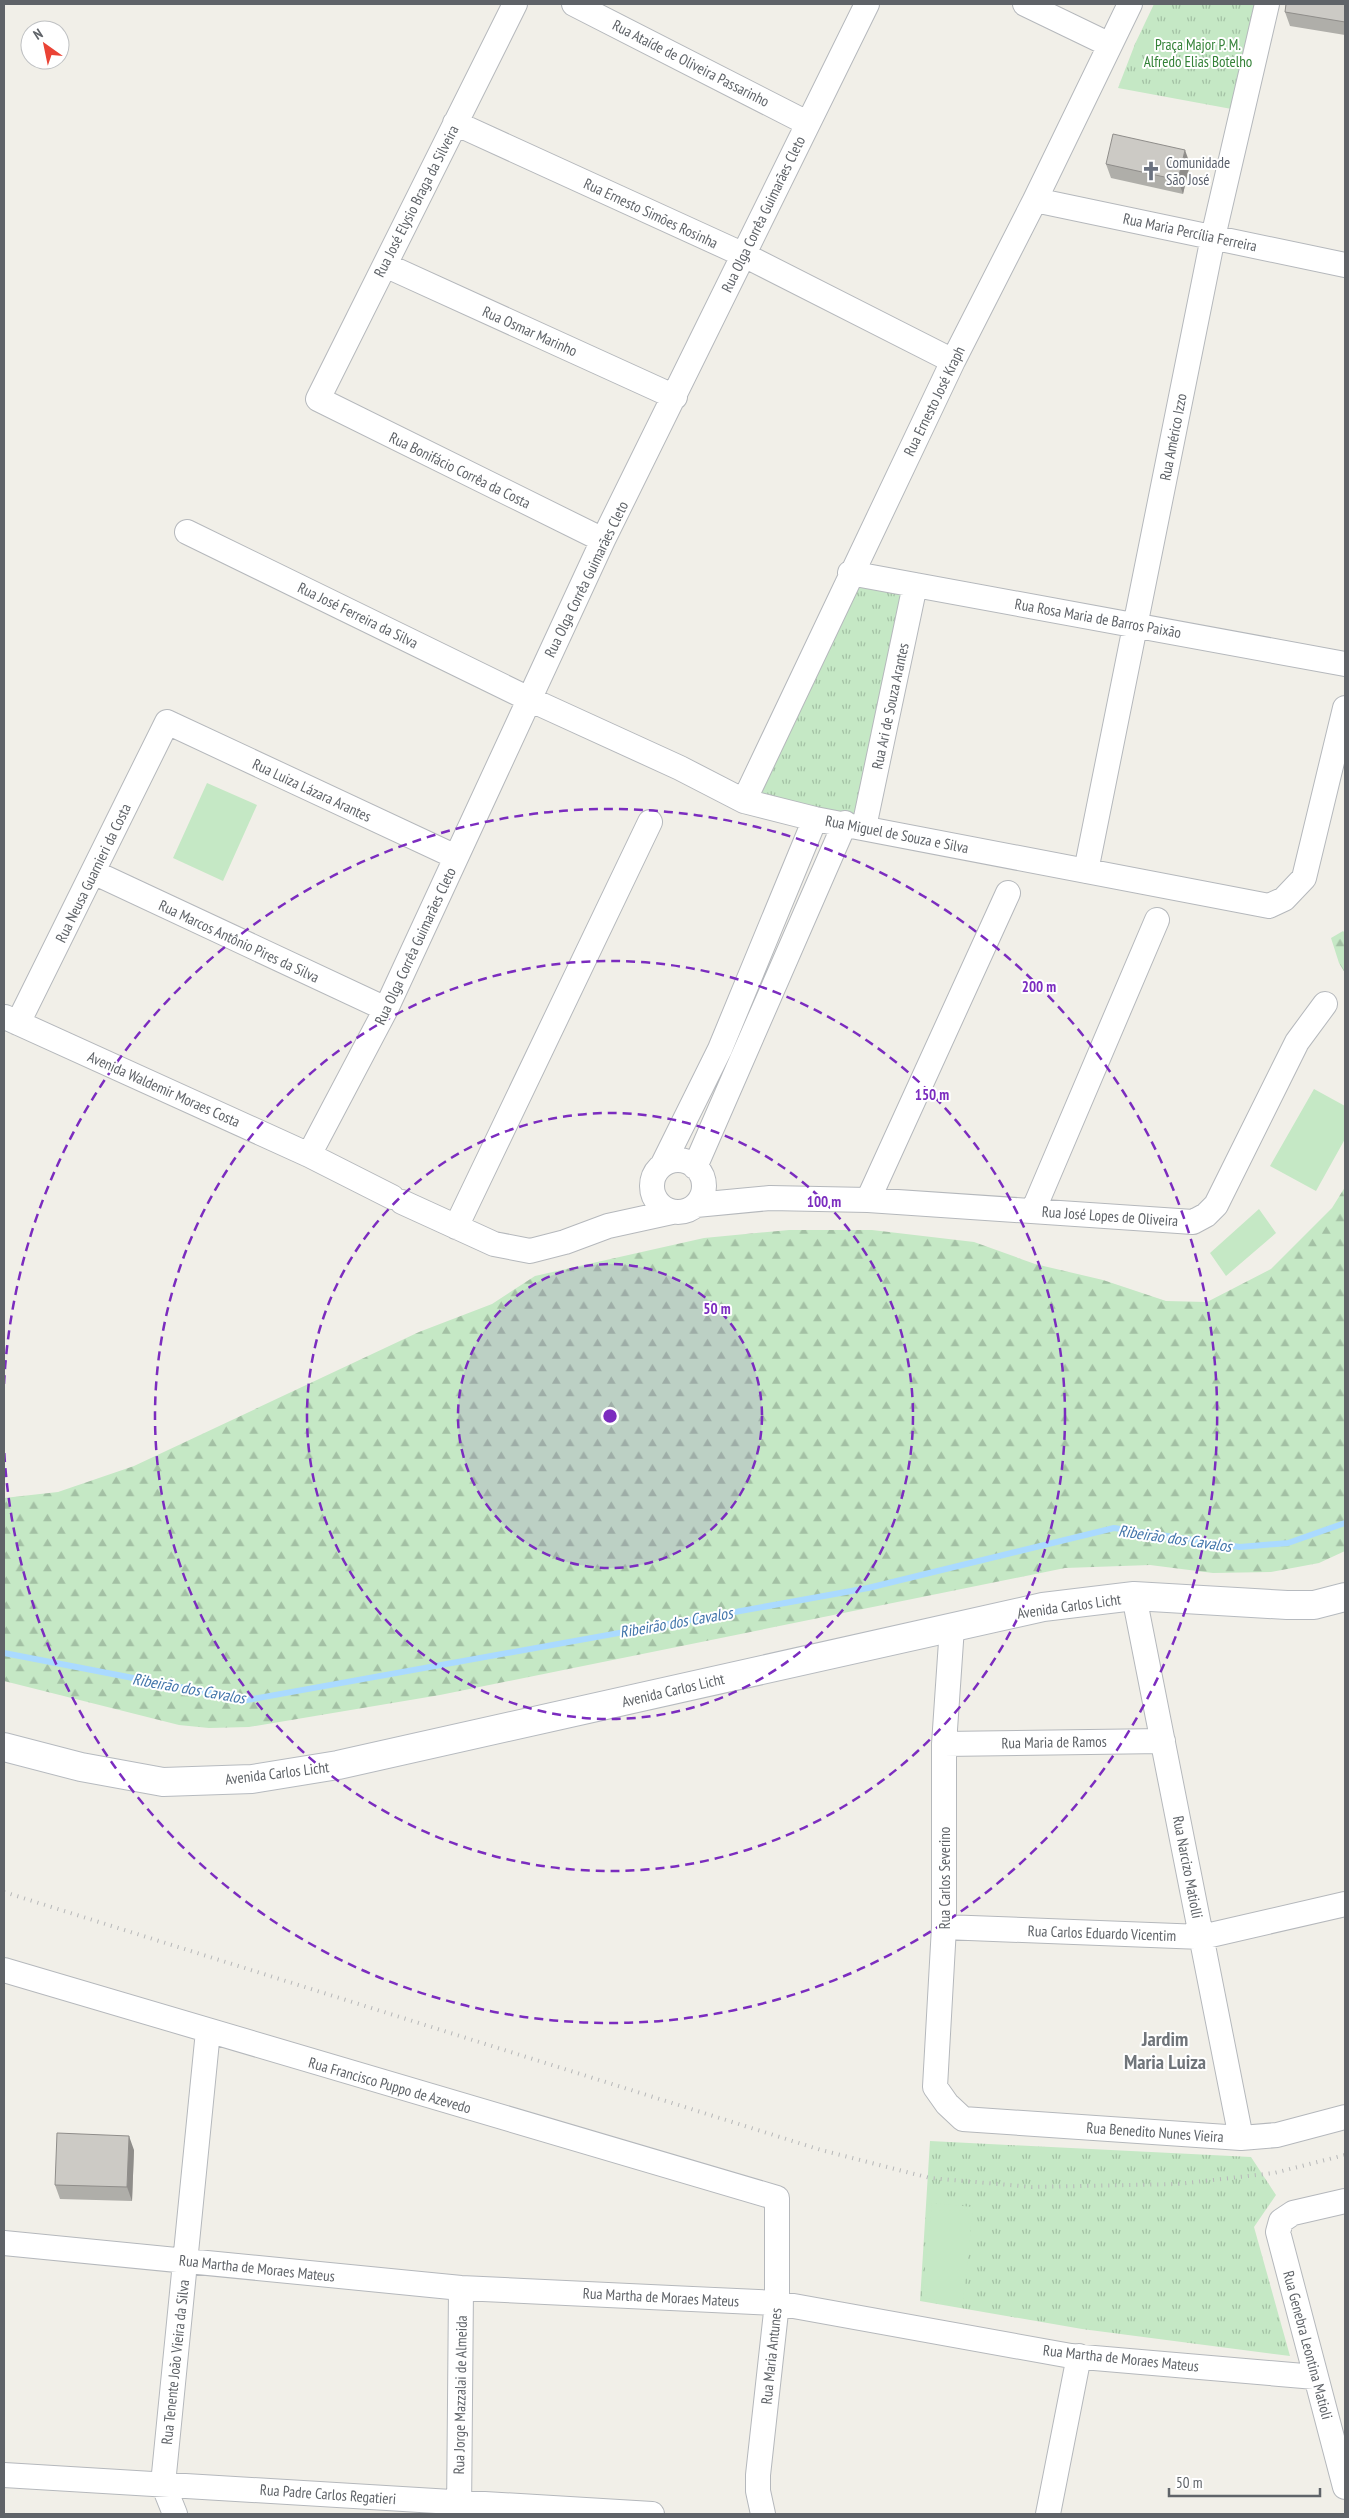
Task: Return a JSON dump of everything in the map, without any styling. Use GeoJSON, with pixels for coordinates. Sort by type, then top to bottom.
{"type":"FeatureCollection","features":[{"type":"Feature","properties":{"kind":"main road","name":"Avenida Carlos Licht"},"geometry":{"type":"LineString","coordinates":[[4,1747],[81,1767],[163,1782],[252,1779],[338,1765],[1043,1607],[1134,1596],[1287,1605],[1314,1605],[1345,1597]]}},
{"type":"Feature","properties":{"kind":"street","name":"Rua José Elysio Braga da Silveira"},"geometry":{"type":"LineString","coordinates":[[318,399],[515,4]]}},
{"type":"Feature","properties":{"kind":"street","name":"Rua Ataíde de Oliveira Passarinho"},"geometry":{"type":"LineString","coordinates":[[574,4],[808,122]]}},
{"type":"Feature","properties":{"kind":"street","name":"Rua Olga Corrêa Guimarães Cleto"},"geometry":{"type":"LineString","coordinates":[[309,1155],[386,1009],[603,540],[867,4]]}},
{"type":"Feature","properties":{"kind":"street"},"geometry":{"type":"LineString","coordinates":[[1025,4],[1110,45]]}},
{"type":"Feature","properties":{"kind":"street","name":"Rua Ernesto José Kraph"},"geometry":{"type":"LineString","coordinates":[[744,801],[850,573],[952,361],[1035,200],[1130,4]]}},
{"type":"Feature","properties":{"kind":"street","name":"Rua Américo Izzo"},"geometry":{"type":"LineString","coordinates":[[1086,872],[1213,237],[1267,4]]}},
{"type":"Feature","properties":{"kind":"street","name":"Rua Ernesto Simões Rosinha"},"geometry":{"type":"LineString","coordinates":[[455,123],[744,255],[952,361]]}},
{"type":"Feature","properties":{"kind":"street","name":"Rua Maria Percília Ferreira"},"geometry":{"type":"LineString","coordinates":[[1035,200],[1345,265]]}},
{"type":"Feature","properties":{"kind":"street","name":"Rua Osmar Marinho"},"geometry":{"type":"LineString","coordinates":[[385,265],[675,397]]}},
{"type":"Feature","properties":{"kind":"street","name":"Rua Bonifácio Corrêa da Costa"},"geometry":{"type":"LineString","coordinates":[[318,399],[603,540]]}},
{"type":"Feature","properties":{"kind":"street","name":"Rua José Ferreira da Silva"},"geometry":{"type":"LineString","coordinates":[[187,532],[528,699]]}},
{"type":"Feature","properties":{"kind":"street","name":"Rua Rosa Maria de Barros Paixão"},"geometry":{"type":"LineString","coordinates":[[850,573],[1345,664]]}},
{"type":"Feature","properties":{"kind":"street","name":"Rua Ari de Souza Arantes"},"geometry":{"type":"LineString","coordinates":[[699,1174],[854,825],[915,585]]}},
{"type":"Feature","properties":{"kind":"street","name":"Rua Miguel de Souza e Silva"},"geometry":{"type":"LineString","coordinates":[[528,699],[680,768],[744,801],[815,819],[1269,906],[1284,899],[1304,878],[1345,708]]}},
{"type":"Feature","properties":{"kind":"street","name":"Rua Luiza Lázara Arantes"},"geometry":{"type":"LineString","coordinates":[[167,722],[456,857]]}},
{"type":"Feature","properties":{"kind":"street","name":"Rua Neusa Guarnieri da Costa"},"geometry":{"type":"LineString","coordinates":[[11,1019],[93,872],[167,722]]}},
{"type":"Feature","properties":{"kind":"street"},"geometry":{"type":"LineString","coordinates":[[672,1212],[664,1208],[653,1195],[653,1178],[664,1164],[720,1048],[815,819]]}},
{"type":"Feature","properties":{"kind":"street"},"geometry":{"type":"LineString","coordinates":[[650,822],[456,1227],[494,1244],[530,1251],[565,1242],[608,1226],[672,1212],[680,1212],[696,1205],[704,1190],[699,1174],[680,1160],[664,1164]]}},
{"type":"Feature","properties":{"kind":"street","name":"Rua Marcos Antônio Pires da Silva"},"geometry":{"type":"LineString","coordinates":[[93,872],[386,1009]]}},
{"type":"Feature","properties":{"kind":"street"},"geometry":{"type":"LineString","coordinates":[[868,1200],[1008,893]]}},
{"type":"Feature","properties":{"kind":"street"},"geometry":{"type":"LineString","coordinates":[[1033,1210],[1157,920]]}},
{"type":"Feature","properties":{"kind":"street","name":"Rua José Lopes de Oliveira"},"geometry":{"type":"LineString","coordinates":[[696,1205],[770,1198],[868,1200],[1193,1222],[1206,1215],[1216,1205],[1297,1042],[1325,1004]]}},
{"type":"Feature","properties":{"kind":"street","name":"Avenida Waldemir Moraes Costa"},"geometry":{"type":"LineString","coordinates":[[11,1019],[309,1155],[456,1227]]}},
{"type":"Feature","properties":{"kind":"street","name":"Rua José Lopes de Oliveira"},"geometry":{"type":"LineString","coordinates":[[699,1174],[770,1198]]}},
{"type":"Feature","properties":{"kind":"street"},"geometry":{"type":"LineString","coordinates":[[608,1226],[653,1195]]}},
{"type":"Feature","properties":{"kind":"street","name":"Rua Narcizo Matiolli"},"geometry":{"type":"LineString","coordinates":[[1134,1596],[1241,2138]]}},
{"type":"Feature","properties":{"kind":"street","name":"Rua Carlos Severino"},"geometry":{"type":"LineString","coordinates":[[952,1627],[944,1744],[944,1927],[935,2087],[947,2104],[963,2119]]}},
{"type":"Feature","properties":{"kind":"street","name":"Rua Maria de Ramos"},"geometry":{"type":"LineString","coordinates":[[944,1744],[1163,1741]]}},
{"type":"Feature","properties":{"kind":"street","name":"Rua Carlos Eduardo Vicentim"},"geometry":{"type":"LineString","coordinates":[[944,1927],[1202,1937],[1345,1904]]}},
{"type":"Feature","properties":{"kind":"street","name":"Rua Francisco Puppo de Azevedo"},"geometry":{"type":"LineString","coordinates":[[4,1970],[777,2198]]}},
{"type":"Feature","properties":{"kind":"street","name":"Rua Tenente João Vieira da Silva"},"geometry":{"type":"LineString","coordinates":[[163,2484],[208,2031]]}},
{"type":"Feature","properties":{"kind":"street","name":"Rua Benedito Nunes Vieira"},"geometry":{"type":"LineString","coordinates":[[963,2119],[1241,2138],[1277,2134],[1345,2117]]}},
{"type":"Feature","properties":{"kind":"street","name":"Rua Maria Antunes"},"geometry":{"type":"LineString","coordinates":[[763,2514],[758,2491],[758,2475],[777,2303],[777,2198]]}},
{"type":"Feature","properties":{"kind":"street","name":"Rua Genebra Leontina Matioli"},"geometry":{"type":"LineString","coordinates":[[1345,2201],[1293,2213],[1281,2221],[1278,2232],[1345,2487]]}},
{"type":"Feature","properties":{"kind":"street","name":"Rua Martha de Moraes Mateus"},"geometry":{"type":"LineString","coordinates":[[4,2243],[462,2288],[777,2303],[1079,2356],[1315,2377]]}},
{"type":"Feature","properties":{"kind":"street","name":"Rua Jorge Mazzalai de Almeida"},"geometry":{"type":"LineString","coordinates":[[459,2508],[462,2288]]}},
{"type":"Feature","properties":{"kind":"street"},"geometry":{"type":"LineString","coordinates":[[1048,2514],[1079,2356]]}},
{"type":"Feature","properties":{"kind":"street","name":"Rua Padre Carlos Regatieri"},"geometry":{"type":"LineString","coordinates":[[4,2475],[163,2484],[459,2508],[652,2514]]}},
{"type":"Feature","properties":{"kind":"street"},"geometry":{"type":"LineString","coordinates":[[163,2484],[175,2514]]}},
{"type":"Feature","properties":{"kind":"green space","name":"Praça Major P. M. Alfredo Elias Botelho"},"geometry":{"type":"Polygon","coordinates":[[[1154,4],[1260,4],[1237,110],[1118,88],[1135,44],[1154,4]]]}},
{"type":"Feature","properties":{"kind":"green space"},"geometry":{"type":"Polygon","coordinates":[[[850,573],[915,585],[864,827],[744,801],[850,573]]]}},
{"type":"Feature","properties":{"kind":"green space"},"geometry":{"type":"Polygon","coordinates":[[[207,783],[257,805],[223,881],[173,858],[207,783]]]}},
{"type":"Feature","properties":{"kind":"green space"},"geometry":{"type":"Polygon","coordinates":[[[1343,931],[1345,933],[1345,973],[1339,963],[1331,938],[1343,931]]]}},
{"type":"Feature","properties":{"kind":"green space"},"geometry":{"type":"Polygon","coordinates":[[[1314,1089],[1345,1106],[1345,1139],[1316,1191],[1270,1166],[1314,1089]]]}},
{"type":"Feature","properties":{"kind":"green space"},"geometry":{"type":"Polygon","coordinates":[[[1345,1187],[1345,1551],[1319,1563],[1271,1572],[1213,1573],[1150,1565],[1065,1568],[440,1695],[249,1727],[209,1728],[179,1725],[4,1681],[4,1498],[58,1492],[134,1466],[419,1332],[492,1304],[535,1276],[704,1238],[789,1230],[872,1230],[974,1242],[1035,1264],[1103,1280],[1166,1301],[1207,1302],[1271,1269],[1332,1208],[1345,1187]]]}},
{"type":"Feature","properties":{"kind":"green space"},"geometry":{"type":"Polygon","coordinates":[[[1259,1209],[1276,1233],[1226,1276],[1210,1253],[1259,1209]]]}},
{"type":"Feature","properties":{"kind":"green space"},"geometry":{"type":"Polygon","coordinates":[[[930,2141],[1251,2157],[1276,2195],[1254,2227],[1290,2356],[1082,2329],[920,2301],[930,2141]]]}},
{"type":"Feature","properties":{"kind":"green space"},"geometry":{"type":"Polygon","coordinates":[[[932,2203],[973,2207],[963,2303],[922,2298],[932,2203]]]}},
{"type":"Feature","properties":{"kind":"building"},"geometry":{"type":"Polygon","coordinates":[[[1286,4],[1345,4],[1345,22],[1285,12],[1286,4]]]}},
{"type":"Feature","properties":{"kind":"building"},"geometry":{"type":"Polygon","coordinates":[[[1113,134],[1185,150],[1178,180],[1106,164],[1113,134]]]}},
{"type":"Feature","properties":{"kind":"building"},"geometry":{"type":"Polygon","coordinates":[[[57,2133],[129,2136],[127,2187],[55,2185],[57,2133]]]}},
{"type":"Feature","properties":{"kind":"waterway","name":"Ribeirão dos Cavalos"},"geometry":{"type":"LineString","coordinates":[[4,1653],[247,1700],[868,1588],[1114,1528],[1240,1547],[1288,1543],[1345,1523]]}},
{"type":"Feature","properties":{"kind":"railway"},"geometry":{"type":"LineString","coordinates":[[4,1892],[821,2150],[930,2178],[1032,2187],[1178,2184],[1274,2173],[1345,2155]]}},
{"type":"Feature","properties":{"kind":"place","name":"Comunidade São José"},"geometry":{"type":"Point","coordinates":[1151,171]}},
{"type":"Feature","properties":{"kind":"district","name":"Jardim Maria Luiza"},"geometry":{"type":"Point","coordinates":[1165,2050]}}]}
